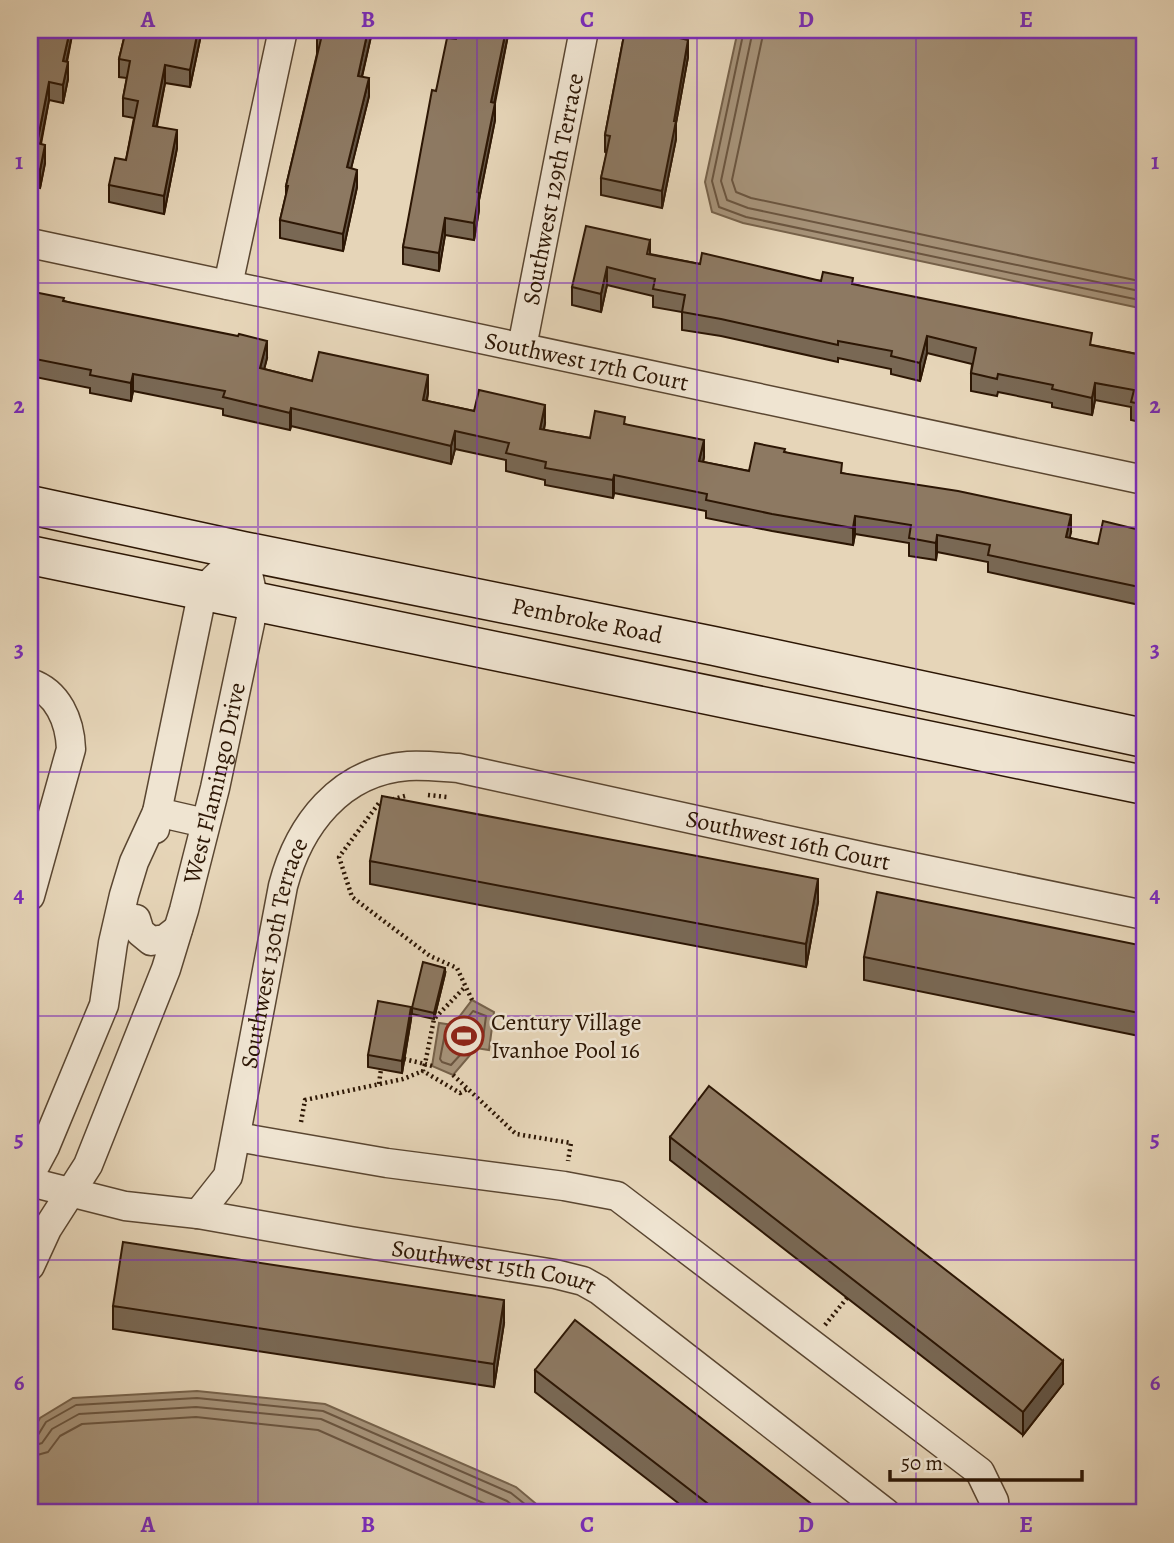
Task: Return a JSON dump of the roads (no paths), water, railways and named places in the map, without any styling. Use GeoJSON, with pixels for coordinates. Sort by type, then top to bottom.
{"type":"FeatureCollection","features":[{"type":"Feature","properties":{"kind":"main road","name":"Pembroke Road"},"geometry":{"type":"LineString","coordinates":[[30,505],[1144,738]]}},
{"type":"Feature","properties":{"kind":"main road","name":"Pembroke Road"},"geometry":{"type":"LineString","coordinates":[[30,555],[1144,785]]}},
{"type":"Feature","properties":{"kind":"street"},"geometry":{"type":"LineString","coordinates":[[228,285],[283,30]]}},
{"type":"Feature","properties":{"kind":"street","name":"Southwest 129th Terrace"},"geometry":{"type":"LineString","coordinates":[[523,347],[584,30]]}},
{"type":"Feature","properties":{"kind":"street","name":"Southwest 17th Court"},"geometry":{"type":"LineString","coordinates":[[30,243],[1144,480]]}},
{"type":"Feature","properties":{"kind":"street"},"geometry":{"type":"LineString","coordinates":[[203,590],[243,551]]}},
{"type":"Feature","properties":{"kind":"street","name":"West Flamingo Drive"},"geometry":{"type":"LineString","coordinates":[[30,1266],[47,1229],[89,1165],[166,969],[178,929],[205,823],[254,601],[243,551]]}},
{"type":"Feature","properties":{"kind":"street","name":"West Flamingo Drive"},"geometry":{"type":"LineString","coordinates":[[30,1175],[50,1135],[128,948],[150,865],[157,812],[203,590]]}},
{"type":"Feature","properties":{"kind":"street"},"geometry":{"type":"LineString","coordinates":[[30,683],[42,687],[58,704],[66,717],[71,749],[30,896]]}},
{"type":"Feature","properties":{"kind":"street","name":"Southwest 130th Terrace"},"geometry":{"type":"LineString","coordinates":[[198,1214],[228,1176],[283,886],[293,852],[305,830],[334,797],[366,778],[407,766],[444,767]]}},
{"type":"Feature","properties":{"kind":"street","name":"Southwest 16th Court"},"geometry":{"type":"LineString","coordinates":[[444,767],[1144,915]]}},
{"type":"Feature","properties":{"kind":"street"},"geometry":{"type":"LineString","coordinates":[[157,812],[205,823]]}},
{"type":"Feature","properties":{"kind":"street","name":"West Flamingo Drive"},"geometry":{"type":"LineString","coordinates":[[104,1004],[113,943],[124,895],[134,862],[157,812]]}},
{"type":"Feature","properties":{"kind":"street"},"geometry":{"type":"LineString","coordinates":[[136,919],[140,932],[151,941],[165,939],[178,929]]}},
{"type":"Feature","properties":{"kind":"street"},"geometry":{"type":"LineString","coordinates":[[237,1137],[387,1163],[564,1186],[617,1196],[979,1472],[994,1501],[995,1513]]}},
{"type":"Feature","properties":{"kind":"street","name":"Southwest 15th Court"},"geometry":{"type":"LineString","coordinates":[[30,1182],[125,1206],[198,1214],[583,1281],[599,1290],[886,1513]]}},
{"type":"Feature","properties":{"kind":"water"},"geometry":{"type":"Polygon","coordinates":[[[738,30],[1144,30],[1144,309],[743,223],[712,212],[705,182],[738,30]]]}},
{"type":"Feature","properties":{"kind":"water","name":"Century Village Ivanhoe Pool 16"},"geometry":{"type":"Polygon","coordinates":[[[472,1000],[494,1012],[489,1050],[476,1048],[453,1075],[432,1066],[439,1023],[453,1025],[472,1000]]]}},
{"type":"Feature","properties":{"kind":"water"},"geometry":{"type":"Polygon","coordinates":[[[197,1391],[325,1404],[516,1487],[547,1513],[30,1513],[30,1436],[40,1418],[73,1398],[197,1391]]]}},
{"type":"Feature","properties":{"kind":"place","name":"Century Village Ivanhoe Pool 16"},"geometry":{"type":"Point","coordinates":[464,1036]}}]}
